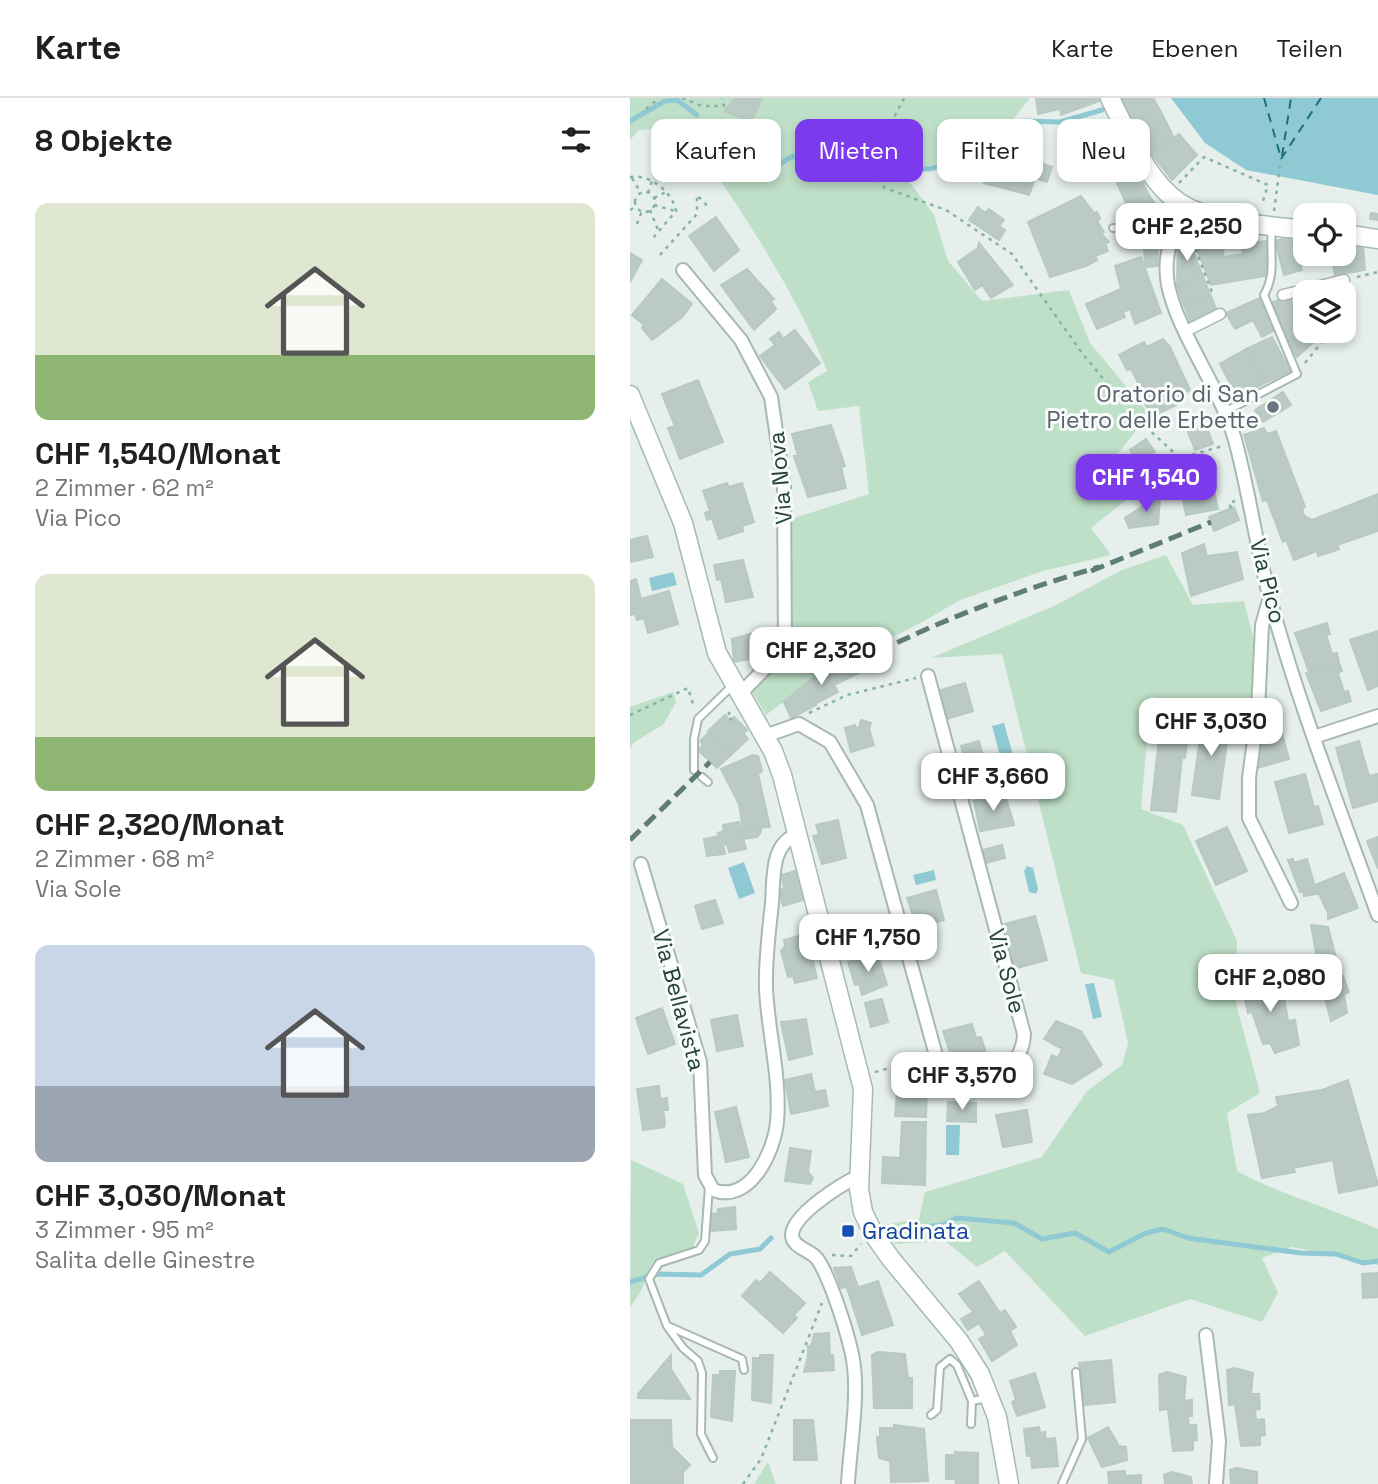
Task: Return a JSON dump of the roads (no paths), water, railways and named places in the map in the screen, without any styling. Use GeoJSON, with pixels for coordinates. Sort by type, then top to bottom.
{"type":"FeatureCollection","features":[{"type":"Feature","properties":{"kind":"main road"},"geometry":{"type":"LineString","coordinates":[[1111,98],[1143,163],[1167,196],[1184,211],[1220,220],[1293,228]]}},
{"type":"Feature","properties":{"kind":"main road"},"geometry":{"type":"LineString","coordinates":[[1356,236],[1378,239]]}},
{"type":"Feature","properties":{"kind":"main road"},"geometry":{"type":"LineString","coordinates":[[630,395],[683,523],[711,638],[736,690],[765,736],[778,763],[865,1101],[859,1177],[860,1202],[874,1234],[964,1347],[990,1397],[1001,1433],[1009,1484]]}},
{"type":"Feature","properties":{"kind":"street","name":"Via Pico"},"geometry":{"type":"LineString","coordinates":[[1184,211],[1174,227],[1168,252],[1168,285],[1186,331],[1226,411],[1270,597],[1314,737],[1378,915]]}},
{"type":"Feature","properties":{"kind":"street","name":"Via Nova"},"geometry":{"type":"LineString","coordinates":[[683,271],[741,341],[771,397],[784,486],[785,648],[736,690]]}},
{"type":"Feature","properties":{"kind":"street"},"geometry":{"type":"LineString","coordinates":[[1283,295],[1293,293]]}},
{"type":"Feature","properties":{"kind":"street"},"geometry":{"type":"LineString","coordinates":[[1186,331],[1220,314]]}},
{"type":"Feature","properties":{"kind":"street"},"geometry":{"type":"LineString","coordinates":[[1270,597],[1262,625],[1258,711],[1249,778],[1249,818],[1291,903]]}},
{"type":"Feature","properties":{"kind":"street","name":"Via Sole"},"geometry":{"type":"LineString","coordinates":[[765,736],[799,724],[814,730],[830,742],[867,805],[936,1056],[955,1079],[977,1083],[993,1080],[1014,1062],[1023,1049],[1024,1034],[928,676]]}},
{"type":"Feature","properties":{"kind":"street"},"geometry":{"type":"LineString","coordinates":[[1314,737],[1378,716]]}},
{"type":"Feature","properties":{"kind":"street"},"geometry":{"type":"LineString","coordinates":[[709,1186],[728,1193],[751,1181],[761,1169],[776,1129],[766,962],[776,859],[785,841],[798,834]]}},
{"type":"Feature","properties":{"kind":"street","name":"Via Bellavista"},"geometry":{"type":"LineString","coordinates":[[641,864],[700,1062],[705,1175],[709,1186]]}},
{"type":"Feature","properties":{"kind":"street"},"geometry":{"type":"LineString","coordinates":[[848,1484],[854,1366],[819,1261],[794,1242],[792,1234],[796,1225],[833,1188],[859,1177]]}},
{"type":"Feature","properties":{"kind":"street"},"geometry":{"type":"LineString","coordinates":[[1206,1335],[1219,1441],[1216,1484]]}},
{"type":"Feature","properties":{"kind":"lane"},"geometry":{"type":"LineString","coordinates":[[1226,411],[1297,374],[1264,295],[1274,278],[1270,246],[1272,226]]}},
{"type":"Feature","properties":{"kind":"lane"},"geometry":{"type":"LineString","coordinates":[[1112,228],[1174,227]]}},
{"type":"Feature","properties":{"kind":"lane"},"geometry":{"type":"LineString","coordinates":[[695,771],[694,739],[698,719],[736,690]]}},
{"type":"Feature","properties":{"kind":"lane"},"geometry":{"type":"LineString","coordinates":[[709,1186],[705,1241],[699,1250],[660,1263],[651,1272],[651,1289],[667,1326],[683,1348],[698,1360],[702,1373],[701,1434],[713,1458]]}},
{"type":"Feature","properties":{"kind":"lane"},"geometry":{"type":"LineString","coordinates":[[667,1326],[742,1359],[744,1370]]}},
{"type":"Feature","properties":{"kind":"lane"},"geometry":{"type":"LineString","coordinates":[[931,1415],[937,1410],[940,1367],[950,1359],[957,1365],[972,1401],[971,1424]]}},
{"type":"Feature","properties":{"kind":"lane"},"geometry":{"type":"LineString","coordinates":[[1062,1484],[1082,1439],[1076,1372]]}},
{"type":"Feature","properties":{"kind":"lane"},"geometry":{"type":"LineString","coordinates":[[972,1401],[990,1397]]}},
{"type":"Feature","properties":{"kind":"water"},"geometry":{"type":"Polygon","coordinates":[[[1171,98],[1378,98],[1378,195],[1246,170],[1205,143],[1171,98]]]}},
{"type":"Feature","properties":{"kind":"water"},"geometry":{"type":"Polygon","coordinates":[[[673,572],[677,585],[652,591],[649,578],[673,572]]]}},
{"type":"Feature","properties":{"kind":"water"},"geometry":{"type":"Polygon","coordinates":[[[1004,723],[1014,759],[1002,763],[992,726],[1004,723]]]}},
{"type":"Feature","properties":{"kind":"water"},"geometry":{"type":"Polygon","coordinates":[[[744,862],[755,893],[739,899],[728,868],[744,862]]]}},
{"type":"Feature","properties":{"kind":"water"},"geometry":{"type":"Polygon","coordinates":[[[1027,866],[1033,868],[1038,889],[1036,894],[1029,892],[1024,871],[1027,866]]]}},
{"type":"Feature","properties":{"kind":"water"},"geometry":{"type":"Polygon","coordinates":[[[934,870],[936,880],[916,885],[913,875],[934,870]]]}},
{"type":"Feature","properties":{"kind":"water"},"geometry":{"type":"Polygon","coordinates":[[[1094,983],[1102,1017],[1093,1019],[1085,984],[1094,983]]]}},
{"type":"Feature","properties":{"kind":"water"},"geometry":{"type":"Polygon","coordinates":[[[946,1125],[960,1125],[959,1155],[946,1155],[946,1125]]]}},
{"type":"Feature","properties":{"kind":"waterway"},"geometry":{"type":"LineString","coordinates":[[630,121],[665,101],[677,100],[697,115]]}},
{"type":"Feature","properties":{"kind":"waterway"},"geometry":{"type":"LineString","coordinates":[[923,169],[944,165],[992,133],[1022,121],[1060,122],[1102,110]]}},
{"type":"Feature","properties":{"kind":"waterway"},"geometry":{"type":"LineString","coordinates":[[781,163],[795,157]]}},
{"type":"Feature","properties":{"kind":"waterway"},"geometry":{"type":"LineString","coordinates":[[923,1227],[942,1225],[957,1218],[1014,1223],[1042,1239],[1075,1233],[1109,1252],[1146,1233],[1163,1229],[1188,1238],[1301,1253],[1336,1254],[1363,1263],[1378,1261]]}},
{"type":"Feature","properties":{"kind":"waterway"},"geometry":{"type":"LineString","coordinates":[[630,1282],[657,1274],[701,1275],[730,1254],[760,1249],[771,1238]]}},
{"type":"Feature","properties":{"kind":"railway"},"geometry":{"type":"LineString","coordinates":[[1091,571],[1211,522]]}},
{"type":"Feature","properties":{"kind":"railway"},"geometry":{"type":"LineString","coordinates":[[841,671],[967,612],[1099,567]]}},
{"type":"Feature","properties":{"kind":"railway"},"geometry":{"type":"LineString","coordinates":[[630,840],[710,762]]}},
{"type":"Feature","properties":{"kind":"place","name":"Oratorio di San Pietro delle Erbette"},"geometry":{"type":"Point","coordinates":[1273,407]}},
{"type":"Feature","properties":{"kind":"place","name":"Gradinata"},"geometry":{"type":"Point","coordinates":[848,1231]}}]}
